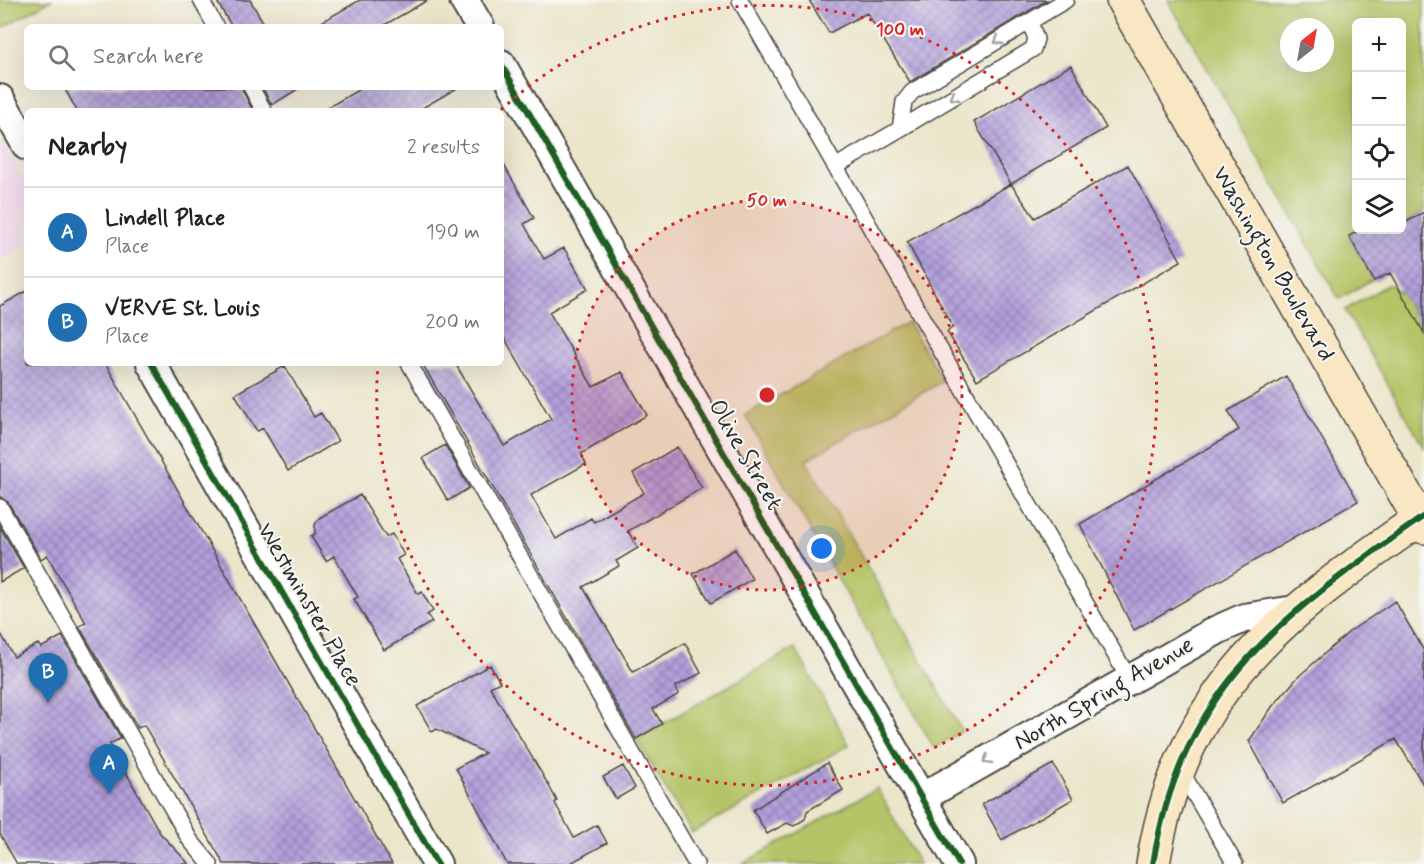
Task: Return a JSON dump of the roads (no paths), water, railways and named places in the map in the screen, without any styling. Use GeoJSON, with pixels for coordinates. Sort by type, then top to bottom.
{"type":"FeatureCollection","features":[{"type":"Feature","properties":{"kind":"main road","name":"Washington Boulevard"},"geometry":{"type":"LineString","coordinates":[[1123,0],[1422,521]]}},
{"type":"Feature","properties":{"kind":"main road","name":"North Spring Avenue"},"geometry":{"type":"LineString","coordinates":[[1153,864],[1158,837],[1178,766],[1202,718],[1220,690],[1254,649],[1295,610],[1422,521]]}},
{"type":"Feature","properties":{"kind":"street"},"geometry":{"type":"LineString","coordinates":[[464,0],[478,24]]}},
{"type":"Feature","properties":{"kind":"street","name":"Olive Street"},"geometry":{"type":"LineString","coordinates":[[504,69],[959,864]]}},
{"type":"Feature","properties":{"kind":"street"},"geometry":{"type":"LineString","coordinates":[[0,99],[24,141]]}},
{"type":"Feature","properties":{"kind":"street","name":"Westminster Place"},"geometry":{"type":"LineString","coordinates":[[153,366],[436,864]]}},
{"type":"Feature","properties":{"kind":"street","name":"North Spring Avenue"},"geometry":{"type":"LineString","coordinates":[[921,798],[1217,630],[1244,618],[1295,610]]}},
{"type":"Feature","properties":{"kind":"lane"},"geometry":{"type":"LineString","coordinates":[[201,0],[214,24]]}},
{"type":"Feature","properties":{"kind":"lane"},"geometry":{"type":"LineString","coordinates":[[740,0],[1129,679]]}},
{"type":"Feature","properties":{"kind":"lane"},"geometry":{"type":"LineString","coordinates":[[900,129],[904,102],[912,92],[1066,0]]}},
{"type":"Feature","properties":{"kind":"lane"},"geometry":{"type":"LineString","coordinates":[[836,167],[1033,49],[1036,39],[1030,22]]}},
{"type":"Feature","properties":{"kind":"lane"},"geometry":{"type":"LineString","coordinates":[[252,90],[262,108]]}},
{"type":"Feature","properties":{"kind":"lane"},"geometry":{"type":"LineString","coordinates":[[411,366],[696,864]]}},
{"type":"Feature","properties":{"kind":"lane"},"geometry":{"type":"LineString","coordinates":[[0,507],[190,840],[210,864]]}},
{"type":"Feature","properties":{"kind":"lane"},"geometry":{"type":"LineString","coordinates":[[1178,766],[1235,864]]}},
{"type":"Feature","properties":{"kind":"place","name":"VERVE St. Louis"},"geometry":{"type":"Point","coordinates":[48,703]}},
{"type":"Feature","properties":{"kind":"place","name":"Lindell Place"},"geometry":{"type":"Point","coordinates":[109,794]}}]}
